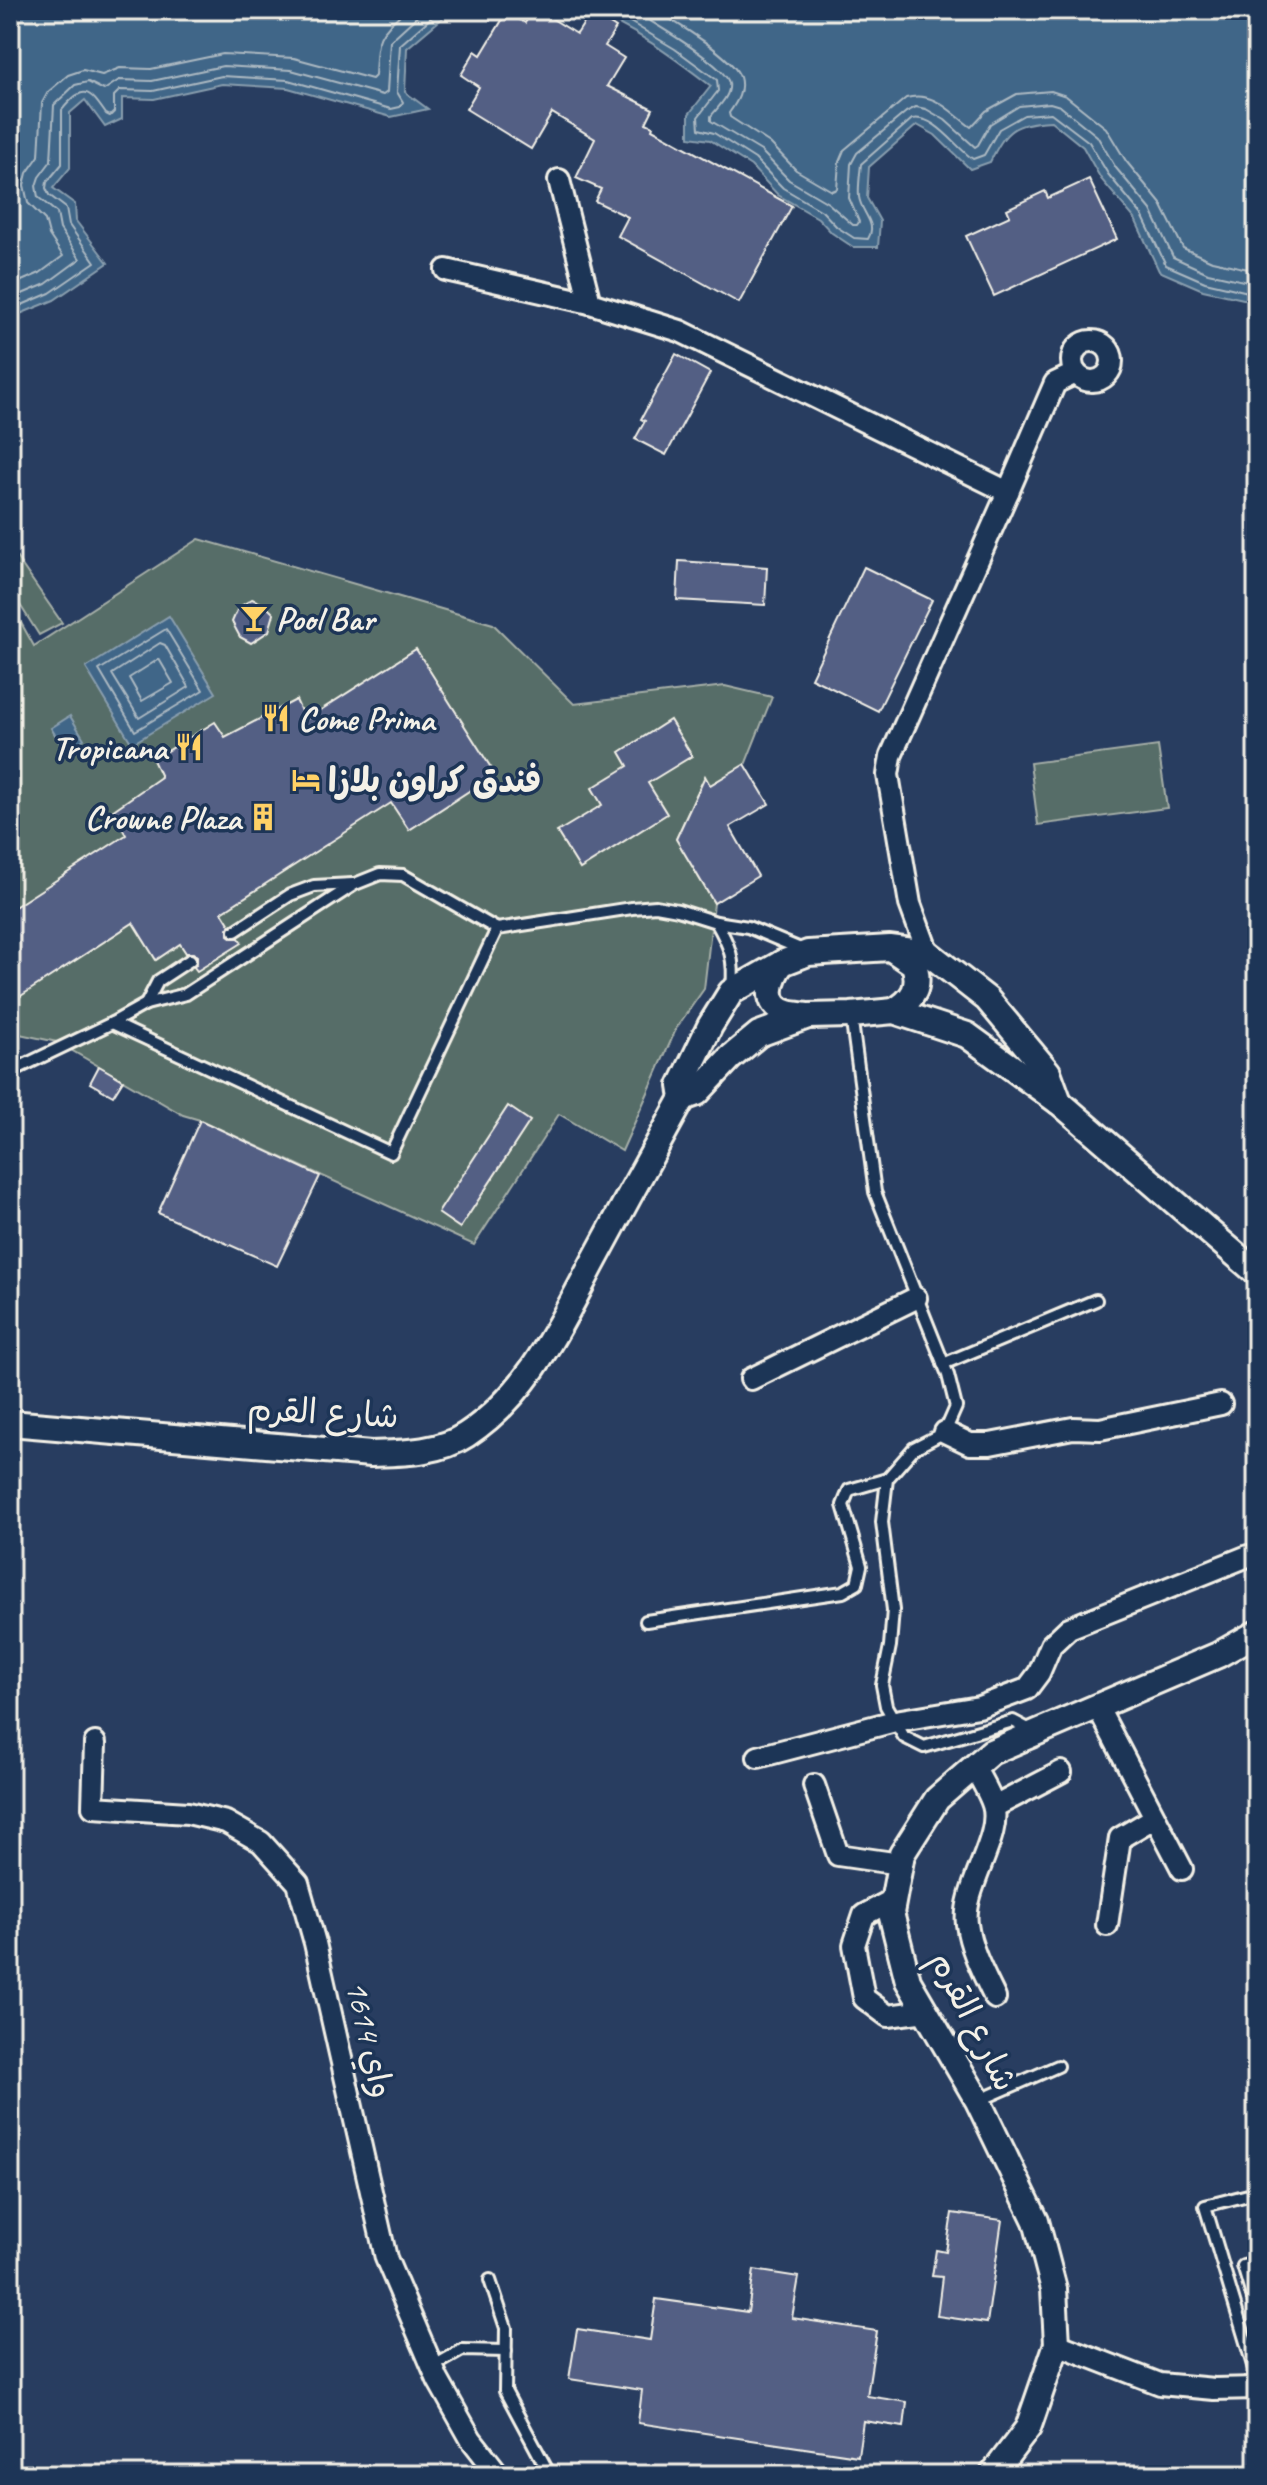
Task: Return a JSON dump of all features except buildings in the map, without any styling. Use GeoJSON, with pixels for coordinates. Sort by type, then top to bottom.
{"type":"FeatureCollection","features":[{"type":"Feature","properties":{"kind":"street"},"geometry":{"type":"LineString","coordinates":[[559,180],[590,303]]}},
{"type":"Feature","properties":{"kind":"street"},"geometry":{"type":"LineString","coordinates":[[446,270],[590,303],[680,331],[1008,492]]}},
{"type":"Feature","properties":{"kind":"street"},"geometry":{"type":"LineString","coordinates":[[928,953],[910,904],[888,775],[891,756],[1055,383],[1076,373]]}},
{"type":"Feature","properties":{"kind":"street"},"geometry":{"type":"LineString","coordinates":[[890,948],[914,964],[918,976],[910,1002],[894,1011]]}},
{"type":"Feature","properties":{"kind":"street","name":"شارع القرم"},"geometry":{"type":"LineString","coordinates":[[10,1423],[371,1454],[431,1449],[463,1437],[500,1409],[539,1363],[683,1098],[681,1086],[710,1026],[731,992],[782,963],[808,953],[890,948],[928,953],[987,999],[1048,1072],[1059,1102]]}},
{"type":"Feature","properties":{"kind":"street"},"geometry":{"type":"LineString","coordinates":[[782,963],[772,976],[769,991],[774,1004],[786,1013],[808,1016]]}},
{"type":"Feature","properties":{"kind":"street","name":"شارع القرم"},"geometry":{"type":"LineString","coordinates":[[683,1098],[697,1093],[730,1058],[759,1034],[808,1016],[894,1011],[967,1035],[1059,1102],[1257,1273]]}},
{"type":"Feature","properties":{"kind":"street"},"geometry":{"type":"LineString","coordinates":[[751,1379],[916,1298]]}},
{"type":"Feature","properties":{"kind":"street"},"geometry":{"type":"LineString","coordinates":[[945,1432],[970,1444],[990,1444],[1073,1428],[1100,1429],[1221,1404]]}},
{"type":"Feature","properties":{"kind":"street"},"geometry":{"type":"LineString","coordinates":[[758,1757],[895,1721],[979,1707],[1027,1689],[1039,1673],[1051,1645],[1069,1628],[1248,1556]]}},
{"type":"Feature","properties":{"kind":"street","name":"شارع القرم"},"geometry":{"type":"LineString","coordinates":[[992,2475],[1028,2428],[1057,2344],[1054,2289],[1036,2221],[978,2101],[908,1981],[891,1913],[902,1854],[937,1799],[991,1752],[1256,1638]]}},
{"type":"Feature","properties":{"kind":"street"},"geometry":{"type":"LineString","coordinates":[[1097,1706],[1182,1869]]}},
{"type":"Feature","properties":{"kind":"street","name":"واي 1614"},"geometry":{"type":"LineString","coordinates":[[95,1743],[93,1807],[188,1813],[226,1822],[261,1842],[298,1883],[315,1943],[386,2258],[432,2367],[471,2439],[499,2475]]}},
{"type":"Feature","properties":{"kind":"street"},"geometry":{"type":"LineString","coordinates":[[974,1766],[994,1807],[992,1829],[972,1888],[966,1922],[980,1968],[995,1998]]}},
{"type":"Feature","properties":{"kind":"street"},"geometry":{"type":"LineString","coordinates":[[994,1807],[1061,1772]]}},
{"type":"Feature","properties":{"kind":"street"},"geometry":{"type":"LineString","coordinates":[[814,1785],[838,1855],[900,1864]]}},
{"type":"Feature","properties":{"kind":"street"},"geometry":{"type":"LineString","coordinates":[[1107,1925],[1120,1838],[1154,1818]]}},
{"type":"Feature","properties":{"kind":"street"},"geometry":{"type":"LineString","coordinates":[[894,1899],[864,1915],[854,1945],[864,1998],[888,2016],[926,2011]]}},
{"type":"Feature","properties":{"kind":"street"},"geometry":{"type":"LineString","coordinates":[[1057,2344],[1160,2384],[1214,2389],[1257,2388]]}},
{"type":"Feature","properties":{"kind":"lane"},"geometry":{"type":"LineString","coordinates":[[10,1072],[146,1004],[186,994],[355,884],[380,874],[403,875],[497,929],[656,906],[748,927],[808,953]]}},
{"type":"Feature","properties":{"kind":"lane"},"geometry":{"type":"LineString","coordinates":[[235,931],[290,895],[314,886],[355,884]]}},
{"type":"Feature","properties":{"kind":"lane"},"geometry":{"type":"LineString","coordinates":[[716,922],[726,939],[734,965],[731,992]]}},
{"type":"Feature","properties":{"kind":"lane"},"geometry":{"type":"LineString","coordinates":[[112,1023],[391,1153],[497,929]]}},
{"type":"Feature","properties":{"kind":"lane"},"geometry":{"type":"LineString","coordinates":[[146,1004],[158,981],[190,960]]}},
{"type":"Feature","properties":{"kind":"lane"},"geometry":{"type":"LineString","coordinates":[[646,1621],[843,1592],[857,1584],[861,1566],[843,1505],[849,1490],[887,1479],[914,1448],[945,1432],[956,1407],[943,1364],[875,1192],[851,1015]]}},
{"type":"Feature","properties":{"kind":"lane"},"geometry":{"type":"LineString","coordinates":[[943,1364],[1096,1300]]}},
{"type":"Feature","properties":{"kind":"lane"},"geometry":{"type":"LineString","coordinates":[[887,1479],[882,1522],[893,1610],[882,1685],[886,1706],[904,1737],[924,1747],[1013,1721],[1035,1733]]}},
{"type":"Feature","properties":{"kind":"lane"},"geometry":{"type":"LineString","coordinates":[[978,2101],[1058,2066]]}},
{"type":"Feature","properties":{"kind":"lane"},"geometry":{"type":"LineString","coordinates":[[1252,2194],[1205,2206],[1257,2379]]}},
{"type":"Feature","properties":{"kind":"lane"},"geometry":{"type":"LineString","coordinates":[[1257,2263],[1243,2266],[1257,2312]]}},
{"type":"Feature","properties":{"kind":"lane"},"geometry":{"type":"LineString","coordinates":[[490,2280],[506,2328],[505,2391],[550,2475]]}},
{"type":"Feature","properties":{"kind":"lane"},"geometry":{"type":"LineString","coordinates":[[432,2367],[462,2350],[506,2351]]}},
{"type":"Feature","properties":{"kind":"green space"},"geometry":{"type":"Polygon","coordinates":[[[199,539],[493,624],[574,704],[725,686],[772,697],[745,765],[697,793],[676,839],[714,903],[704,989],[677,1027],[622,1151],[559,1114],[474,1245],[183,1115],[57,1042],[10,1032],[10,603],[34,646],[199,539]]]}},
{"type":"Feature","properties":{"kind":"green space"},"geometry":{"type":"Polygon","coordinates":[[[10,548],[62,623],[39,635],[10,589],[10,548]]]}},
{"type":"Feature","properties":{"kind":"green space"},"geometry":{"type":"Polygon","coordinates":[[[1158,746],[1167,808],[1038,825],[1030,763],[1158,746]]]}},
{"type":"Feature","properties":{"kind":"water"},"geometry":{"type":"Polygon","coordinates":[[[10,10],[452,10],[407,48],[405,92],[428,109],[391,117],[288,88],[222,84],[154,99],[122,98],[122,119],[105,127],[85,100],[70,113],[70,168],[53,188],[75,204],[76,221],[108,263],[54,300],[10,318],[10,10]]]}},
{"type":"Feature","properties":{"kind":"water"},"geometry":{"type":"Polygon","coordinates":[[[587,10],[1257,10],[1257,302],[1203,290],[1159,271],[1135,219],[1101,179],[1083,147],[1051,121],[1013,130],[1001,142],[990,162],[970,169],[935,135],[917,125],[869,167],[867,198],[880,221],[878,247],[853,247],[832,233],[818,218],[778,195],[751,166],[710,140],[689,137],[689,114],[711,86],[636,34],[587,10]]]}},
{"type":"Feature","properties":{"kind":"water"},"geometry":{"type":"Polygon","coordinates":[[[169,616],[216,693],[132,744],[86,668],[169,616]]]}},
{"type":"Feature","properties":{"kind":"water"},"geometry":{"type":"Polygon","coordinates":[[[70,716],[84,739],[65,751],[51,728],[70,716]]]}},
{"type":"Feature","properties":{"kind":"place","name":"Pool Bar"},"geometry":{"type":"Point","coordinates":[254,618]}},
{"type":"Feature","properties":{"kind":"place","name":"Come Prima"},"geometry":{"type":"Point","coordinates":[276,718]}},
{"type":"Feature","properties":{"kind":"place","name":"Tropicana"},"geometry":{"type":"Point","coordinates":[189,747]}},
{"type":"Feature","properties":{"kind":"place","name":"فندق كراون بلازا"},"geometry":{"type":"Point","coordinates":[306,780]}},
{"type":"Feature","properties":{"kind":"place","name":"Crowne Plaza"},"geometry":{"type":"Point","coordinates":[263,817]}}]}
